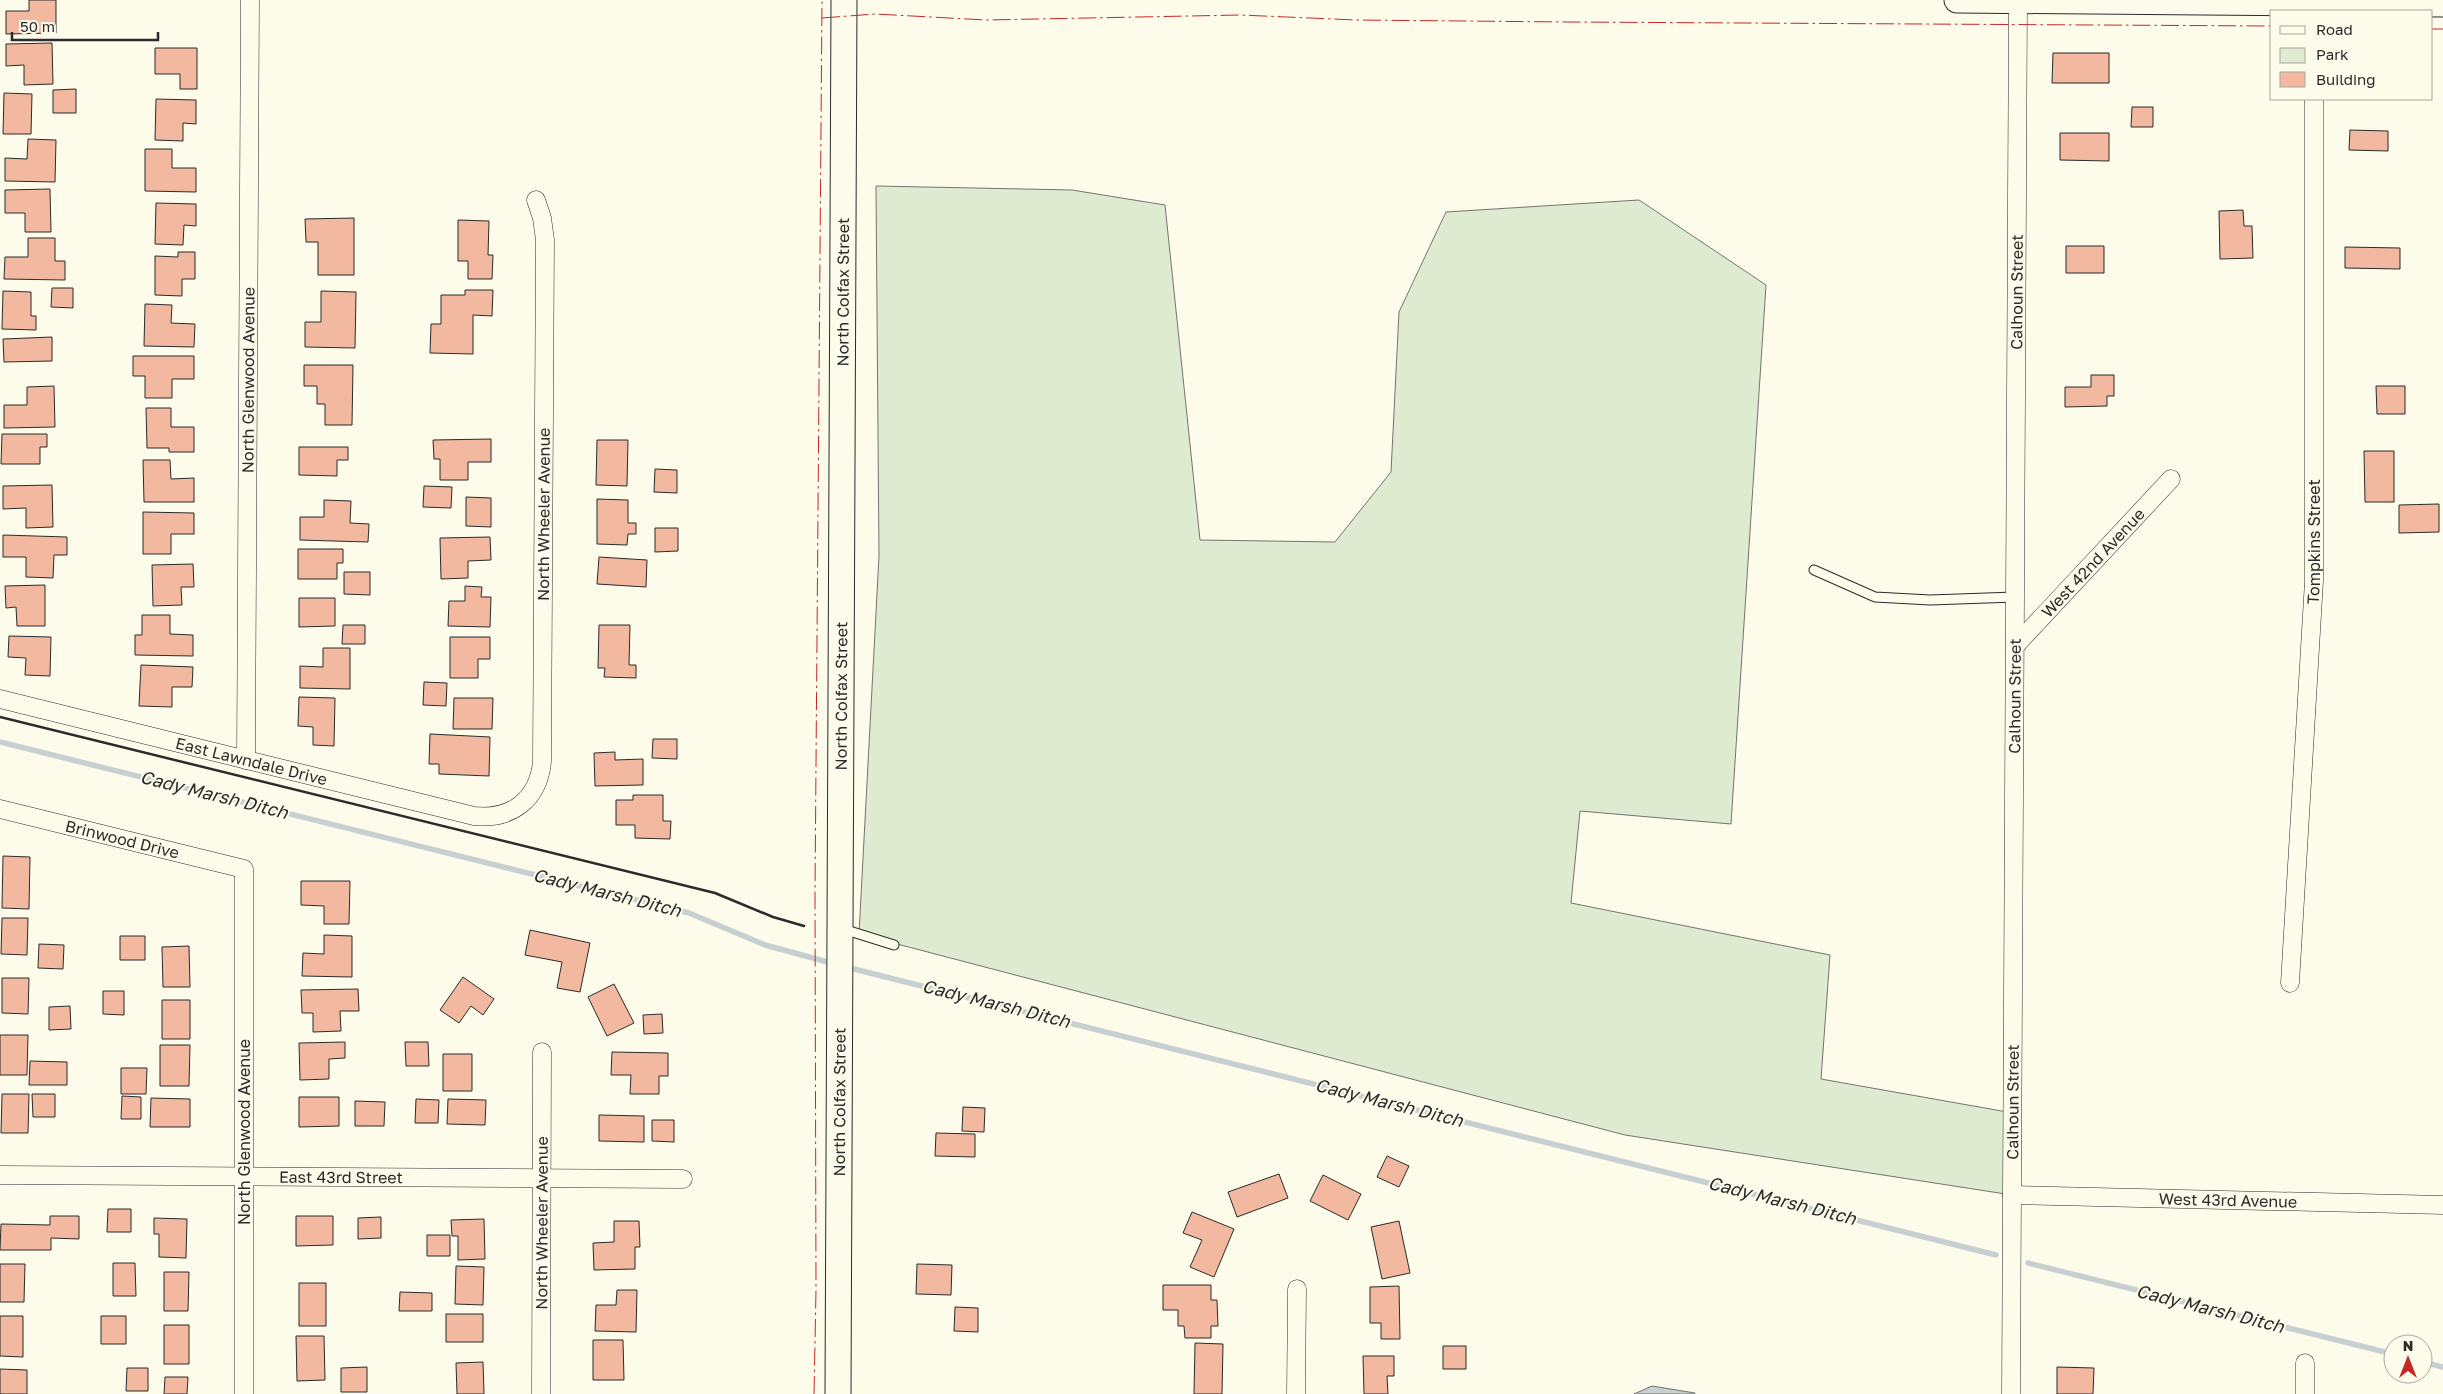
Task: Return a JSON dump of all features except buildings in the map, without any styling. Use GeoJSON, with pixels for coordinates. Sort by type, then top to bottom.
{"type":"FeatureCollection","features":[{"type":"Feature","properties":{"kind":"street","name":"North Glenwood Avenue"},"geometry":{"type":"LineString","coordinates":[[246,760],[250,0]]}},
{"type":"Feature","properties":{"kind":"street","name":"North Colfax Street"},"geometry":{"type":"LineString","coordinates":[[838,1394],[840,996],[849,931],[840,900],[844,0]]}},
{"type":"Feature","properties":{"kind":"street"},"geometry":{"type":"LineString","coordinates":[[1957,0],[2314,7],[2443,4]]}},
{"type":"Feature","properties":{"kind":"street","name":"Calhoun Street"},"geometry":{"type":"LineString","coordinates":[[2011,1394],[2018,0]]}},
{"type":"Feature","properties":{"kind":"street","name":"Tompkins Street"},"geometry":{"type":"LineString","coordinates":[[2290,983],[2314,581],[2314,100]]}},
{"type":"Feature","properties":{"kind":"street","name":"North Wheeler Avenue"},"geometry":{"type":"LineString","coordinates":[[504,814],[516,809],[531,794],[537,784],[542,762],[545,240],[542,218],[536,200]]}},
{"type":"Feature","properties":{"kind":"street","name":"West 42nd Avenue"},"geometry":{"type":"LineString","coordinates":[[2015,646],[2171,479]]}},
{"type":"Feature","properties":{"kind":"street","name":"East Lawndale Drive"},"geometry":{"type":"LineString","coordinates":[[0,699],[474,816],[486,818],[504,814]]}},
{"type":"Feature","properties":{"kind":"street","name":"Brinwood Drive"},"geometry":{"type":"LineString","coordinates":[[0,809],[244,869]]}},
{"type":"Feature","properties":{"kind":"street","name":"North Glenwood Avenue"},"geometry":{"type":"LineString","coordinates":[[244,869],[244,1394]]}},
{"type":"Feature","properties":{"kind":"street","name":"North Wheeler Avenue"},"geometry":{"type":"LineString","coordinates":[[541,1394],[542,1052]]}},
{"type":"Feature","properties":{"kind":"street","name":"East 43rd Street"},"geometry":{"type":"LineString","coordinates":[[0,1175],[683,1179]]}},
{"type":"Feature","properties":{"kind":"street","name":"West 43rd Avenue"},"geometry":{"type":"LineString","coordinates":[[2012,1195],[2443,1205]]}},
{"type":"Feature","properties":{"kind":"street"},"geometry":{"type":"LineString","coordinates":[[1296,1394],[1297,1289]]}},
{"type":"Feature","properties":{"kind":"street"},"geometry":{"type":"LineString","coordinates":[[2305,1363],[2305,1394]]}},
{"type":"Feature","properties":{"kind":"lane"},"geometry":{"type":"LineString","coordinates":[[1814,570],[1875,597],[1930,600],[2015,597]]}},
{"type":"Feature","properties":{"kind":"lane"},"geometry":{"type":"LineString","coordinates":[[849,931],[894,946]]}},
{"type":"Feature","properties":{"kind":"green space"},"geometry":{"type":"Polygon","coordinates":[[[876,186],[1072,190],[1165,205],[1200,540],[1335,542],[1391,472],[1399,312],[1446,212],[1639,200],[1766,285],[1731,824],[1580,811],[1571,903],[1830,955],[1821,1079],[2013,1113],[2012,1195],[1625,1135],[859,934],[879,556],[876,186]]]}},
{"type":"Feature","properties":{"kind":"shaded area"},"geometry":{"type":"Polygon","coordinates":[[[1652,1386],[1695,1393],[1695,1394],[1634,1394],[1652,1386]]]}},
{"type":"Feature","properties":{"kind":"waterway","name":"Cady Marsh Ditch"},"geometry":{"type":"LineString","coordinates":[[0,742],[689,913],[765,945],[835,964]]}},
{"type":"Feature","properties":{"kind":"waterway","name":"Cady Marsh Ditch"},"geometry":{"type":"LineString","coordinates":[[846,967],[1996,1255]]}},
{"type":"Feature","properties":{"kind":"waterway","name":"Cady Marsh Ditch"},"geometry":{"type":"LineString","coordinates":[[2028,1263],[2383,1352]]}},
{"type":"Feature","properties":{"kind":"waterway","name":"Cady Marsh Ditch"},"geometry":{"type":"LineString","coordinates":[[2433,1364],[2443,1367]]}},
{"type":"Feature","properties":{"kind":"wall"},"geometry":{"type":"LineString","coordinates":[[0,717],[715,893],[773,917],[804,926]]}},
{"type":"Feature","properties":{"kind":"power"},"geometry":{"type":"LineString","coordinates":[[814,1394],[816,1290],[815,893],[822,0]]}},
{"type":"Feature","properties":{"kind":"power"},"geometry":{"type":"LineString","coordinates":[[822,18],[875,14],[986,20],[1240,15],[1356,20],[2270,26]]}},
{"type":"Feature","properties":{"kind":"power"},"geometry":{"type":"LineString","coordinates":[[2433,29],[2443,29]]}}]}
